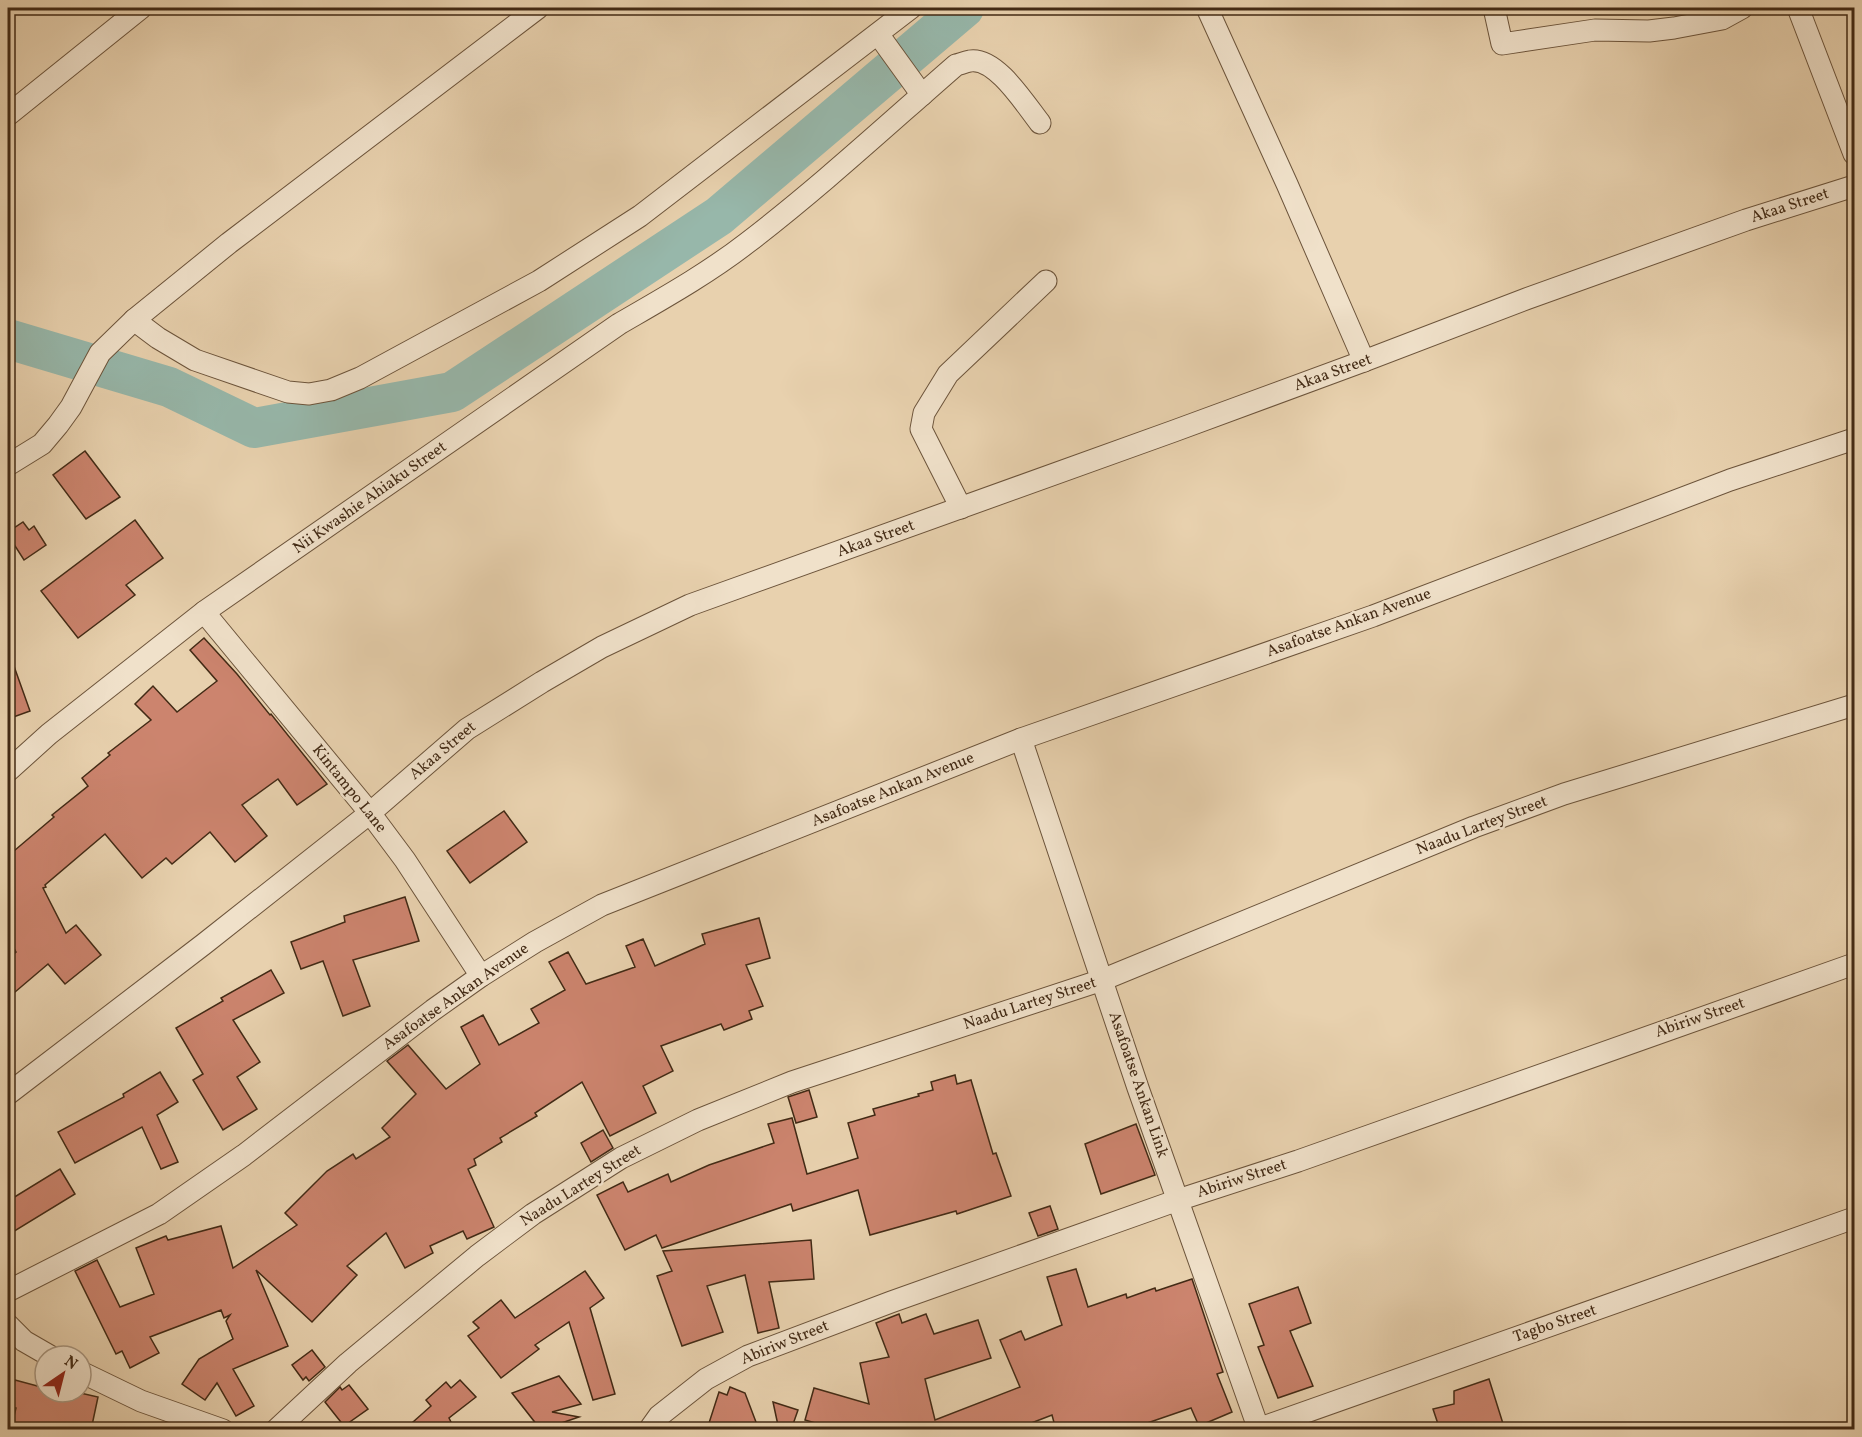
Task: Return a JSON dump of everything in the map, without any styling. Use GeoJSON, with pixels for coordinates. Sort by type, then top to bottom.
{"type":"FeatureCollection","features":[{"type":"Feature","properties":{"kind":"street"},"geometry":{"type":"LineString","coordinates":[[8,115],[141,8]]}},
{"type":"Feature","properties":{"kind":"street"},"geometry":{"type":"LineString","coordinates":[[8,465],[42,444],[58,425],[81,390],[100,353],[134,320],[248,229],[538,8]]}},
{"type":"Feature","properties":{"kind":"street"},"geometry":{"type":"LineString","coordinates":[[134,320],[158,338],[195,360],[288,392],[309,394],[331,390],[360,378],[539,281],[640,216],[883,40],[911,8]]}},
{"type":"Feature","properties":{"kind":"street"},"geometry":{"type":"LineString","coordinates":[[1207,8],[1364,361]]}},
{"type":"Feature","properties":{"kind":"street"},"geometry":{"type":"LineString","coordinates":[[1494,8],[1502,44],[1595,30],[1649,31],[1674,28],[1722,19],[1742,8]]}},
{"type":"Feature","properties":{"kind":"street"},"geometry":{"type":"LineString","coordinates":[[1801,16],[1854,154]]}},
{"type":"Feature","properties":{"kind":"street"},"geometry":{"type":"LineString","coordinates":[[883,40],[916,87]]}},
{"type":"Feature","properties":{"kind":"street","name":"Nii Kwashie Ahiaku Street"},"geometry":{"type":"LineString","coordinates":[[8,771],[48,734],[204,612],[619,324],[684,286],[746,244],[916,87],[956,65],[972,60],[990,65],[1006,80],[1040,123]]}},
{"type":"Feature","properties":{"kind":"street","name":"Akaa Street"},"geometry":{"type":"LineString","coordinates":[[8,1094],[370,813],[467,729],[602,647],[690,605],[1364,361],[1680,243],[1854,186]]}},
{"type":"Feature","properties":{"kind":"street"},"geometry":{"type":"LineString","coordinates":[[961,508],[921,429],[924,413],[948,374],[1046,281]]}},
{"type":"Feature","properties":{"kind":"street","name":"Asafoatse Ankan Avenue"},"geometry":{"type":"LineString","coordinates":[[8,1291],[159,1214],[244,1155],[481,976],[535,942],[602,905],[1021,740],[1373,616],[1730,480],[1854,439]]}},
{"type":"Feature","properties":{"kind":"street","name":"Kintampo Lane"},"geometry":{"type":"LineString","coordinates":[[204,612],[370,813],[405,860],[481,976]]}},
{"type":"Feature","properties":{"kind":"street","name":"Naadu Lartey Street"},"geometry":{"type":"LineString","coordinates":[[276,1430],[348,1363],[477,1256],[533,1214],[621,1158],[698,1120],[792,1082],[1102,980],[1474,827],[1554,798],[1854,705]]}},
{"type":"Feature","properties":{"kind":"street","name":"Asafoatse Ankan Link"},"geometry":{"type":"LineString","coordinates":[[1021,740],[1257,1429]]}},
{"type":"Feature","properties":{"kind":"street","name":"Abiriw Street"},"geometry":{"type":"LineString","coordinates":[[649,1430],[659,1416],[706,1379],[748,1356],[891,1302],[1178,1200],[1298,1161],[1854,964]]}},
{"type":"Feature","properties":{"kind":"street","name":"Tagbo Street"},"geometry":{"type":"LineString","coordinates":[[1257,1429],[1854,1218]]}},
{"type":"Feature","properties":{"kind":"street"},"geometry":{"type":"LineString","coordinates":[[8,1325],[24,1341],[33,1346]]}},
{"type":"Feature","properties":{"kind":"street"},"geometry":{"type":"LineString","coordinates":[[93,1378],[141,1401],[223,1430]]}},
{"type":"Feature","properties":{"kind":"building"},"geometry":{"type":"Polygon","coordinates":[[[85,451],[120,497],[86,519],[53,475],[85,451]]]}},
{"type":"Feature","properties":{"kind":"building"},"geometry":{"type":"Polygon","coordinates":[[[135,520],[163,558],[126,585],[135,595],[78,638],[41,591],[135,520]]]}},
{"type":"Feature","properties":{"kind":"building"},"geometry":{"type":"Polygon","coordinates":[[[23,522],[29,530],[34,526],[46,545],[24,560],[8,535],[8,532],[23,522]]]}},
{"type":"Feature","properties":{"kind":"building"},"geometry":{"type":"Polygon","coordinates":[[[204,638],[271,714],[327,784],[297,805],[278,779],[242,805],[267,836],[235,862],[210,832],[172,864],[166,858],[142,878],[105,834],[43,888],[66,933],[76,925],[101,955],[65,984],[48,964],[8,998],[8,959],[16,952],[8,937],[8,856],[54,817],[52,815],[88,786],[82,778],[110,755],[108,753],[151,720],[135,704],[153,686],[177,712],[217,681],[190,650],[204,638]]]}},
{"type":"Feature","properties":{"kind":"building"},"geometry":{"type":"Polygon","coordinates":[[[8,655],[10,655],[30,711],[8,719],[8,655]]]}},
{"type":"Feature","properties":{"kind":"building"},"geometry":{"type":"Polygon","coordinates":[[[504,811],[527,842],[470,883],[447,851],[504,811]]]}},
{"type":"Feature","properties":{"kind":"building"},"geometry":{"type":"Polygon","coordinates":[[[405,897],[419,941],[353,960],[370,1006],[343,1016],[323,961],[301,969],[291,942],[345,922],[344,916],[405,897]]]}},
{"type":"Feature","properties":{"kind":"building"},"geometry":{"type":"Polygon","coordinates":[[[759,918],[770,958],[746,965],[763,1006],[749,1011],[752,1019],[724,1030],[721,1024],[661,1046],[673,1071],[643,1086],[656,1113],[610,1136],[582,1082],[535,1113],[537,1116],[500,1138],[502,1142],[474,1159],[476,1165],[468,1169],[494,1227],[467,1239],[463,1231],[430,1246],[433,1253],[405,1268],[386,1233],[347,1266],[357,1275],[312,1322],[256,1270],[288,1346],[233,1369],[254,1406],[236,1416],[217,1383],[205,1400],[182,1384],[199,1359],[233,1339],[226,1321],[230,1315],[224,1318],[221,1310],[150,1337],[159,1353],[130,1368],[122,1351],[116,1354],[75,1271],[97,1260],[120,1307],[154,1294],[136,1248],[166,1236],[168,1240],[221,1226],[233,1268],[297,1225],[285,1213],[327,1171],[353,1154],[356,1159],[390,1137],[382,1128],[416,1094],[387,1061],[408,1045],[446,1089],[480,1064],[461,1027],[483,1015],[499,1045],[539,1023],[531,1009],[565,990],[549,962],[568,952],[586,984],[635,967],[626,946],[643,939],[655,966],[705,944],[702,934],[759,918]]]}},
{"type":"Feature","properties":{"kind":"building"},"geometry":{"type":"Polygon","coordinates":[[[271,970],[284,993],[233,1020],[260,1062],[237,1077],[257,1109],[223,1130],[193,1080],[203,1074],[176,1028],[223,1001],[221,998],[271,970]]]}},
{"type":"Feature","properties":{"kind":"building"},"geometry":{"type":"Polygon","coordinates":[[[160,1072],[178,1102],[157,1115],[178,1162],[161,1169],[142,1127],[75,1163],[58,1132],[124,1097],[123,1094],[160,1072]]]}},
{"type":"Feature","properties":{"kind":"building"},"geometry":{"type":"Polygon","coordinates":[[[955,1075],[957,1084],[971,1080],[993,1154],[996,1153],[1011,1196],[957,1214],[956,1211],[870,1235],[858,1190],[793,1211],[791,1204],[662,1248],[656,1235],[625,1250],[597,1195],[623,1182],[628,1192],[668,1174],[671,1182],[709,1165],[774,1143],[768,1124],[792,1118],[807,1174],[858,1158],[848,1123],[875,1115],[873,1109],[933,1090],[931,1082],[955,1075]]]}},
{"type":"Feature","properties":{"kind":"building"},"geometry":{"type":"Polygon","coordinates":[[[809,1090],[817,1117],[796,1123],[788,1097],[809,1090]]]}},
{"type":"Feature","properties":{"kind":"building"},"geometry":{"type":"Polygon","coordinates":[[[1136,1124],[1155,1175],[1101,1194],[1085,1144],[1136,1124]]]}},
{"type":"Feature","properties":{"kind":"building"},"geometry":{"type":"Polygon","coordinates":[[[603,1130],[613,1148],[591,1162],[581,1143],[603,1130]]]}},
{"type":"Feature","properties":{"kind":"building"},"geometry":{"type":"Polygon","coordinates":[[[60,1169],[75,1194],[8,1235],[8,1201],[60,1169]]]}},
{"type":"Feature","properties":{"kind":"building"},"geometry":{"type":"Polygon","coordinates":[[[1050,1206],[1058,1229],[1038,1236],[1029,1213],[1050,1206]]]}},
{"type":"Feature","properties":{"kind":"building"},"geometry":{"type":"Polygon","coordinates":[[[811,1240],[814,1279],[769,1282],[779,1328],[758,1333],[745,1275],[707,1286],[723,1332],[682,1346],[657,1276],[672,1271],[663,1251],[811,1240]]]}},
{"type":"Feature","properties":{"kind":"building"},"geometry":{"type":"Polygon","coordinates":[[[1076,1269],[1088,1307],[1126,1294],[1127,1298],[1192,1279],[1223,1372],[1217,1374],[1232,1412],[1199,1426],[1191,1408],[1127,1430],[1056,1430],[1052,1415],[1013,1430],[839,1430],[805,1420],[814,1388],[869,1404],[860,1363],[889,1357],[876,1323],[899,1314],[902,1323],[926,1314],[934,1334],[978,1320],[991,1358],[925,1379],[935,1420],[1020,1387],[1000,1340],[1021,1331],[1025,1340],[1062,1325],[1047,1277],[1076,1269]]]}},
{"type":"Feature","properties":{"kind":"building"},"geometry":{"type":"Polygon","coordinates":[[[585,1271],[604,1298],[590,1308],[615,1394],[593,1400],[569,1322],[535,1345],[539,1349],[501,1378],[468,1336],[479,1328],[473,1322],[501,1300],[515,1318],[585,1271]]]}},
{"type":"Feature","properties":{"kind":"building"},"geometry":{"type":"Polygon","coordinates":[[[1298,1287],[1311,1323],[1290,1331],[1313,1386],[1278,1398],[1258,1347],[1264,1345],[1249,1304],[1298,1287]]]}},
{"type":"Feature","properties":{"kind":"building"},"geometry":{"type":"Polygon","coordinates":[[[312,1350],[325,1367],[309,1381],[306,1377],[303,1380],[292,1365],[312,1350]]]}},
{"type":"Feature","properties":{"kind":"building"},"geometry":{"type":"Polygon","coordinates":[[[559,1376],[581,1404],[552,1412],[579,1417],[541,1430],[512,1393],[559,1376]]]}},
{"type":"Feature","properties":{"kind":"building"},"geometry":{"type":"Polygon","coordinates":[[[1489,1379],[1505,1430],[1440,1430],[1433,1409],[1454,1404],[1454,1391],[1489,1379]]]}},
{"type":"Feature","properties":{"kind":"building"},"geometry":{"type":"Polygon","coordinates":[[[15,1380],[33,1385],[33,1404],[93,1404],[93,1396],[98,1397],[91,1430],[70,1430],[50,1425],[49,1430],[34,1430],[12,1424],[16,1408],[8,1406],[15,1380]]]}},
{"type":"Feature","properties":{"kind":"building"},"geometry":{"type":"Polygon","coordinates":[[[460,1380],[476,1397],[449,1418],[455,1430],[404,1430],[431,1406],[426,1400],[446,1382],[451,1388],[460,1380]]]}},
{"type":"Feature","properties":{"kind":"building"},"geometry":{"type":"Polygon","coordinates":[[[349,1385],[368,1409],[344,1426],[325,1402],[340,1387],[342,1390],[349,1385]]]}},
{"type":"Feature","properties":{"kind":"building"},"geometry":{"type":"Polygon","coordinates":[[[730,1387],[745,1393],[759,1430],[728,1430],[709,1423],[719,1392],[727,1395],[730,1387]]]}},
{"type":"Feature","properties":{"kind":"building"},"geometry":{"type":"Polygon","coordinates":[[[773,1402],[798,1410],[791,1430],[779,1430],[773,1402]]]}},
{"type":"Feature","properties":{"kind":"waterway"},"geometry":{"type":"LineString","coordinates":[[8,339],[169,387],[254,428],[452,392],[719,216],[964,8]]}}]}
